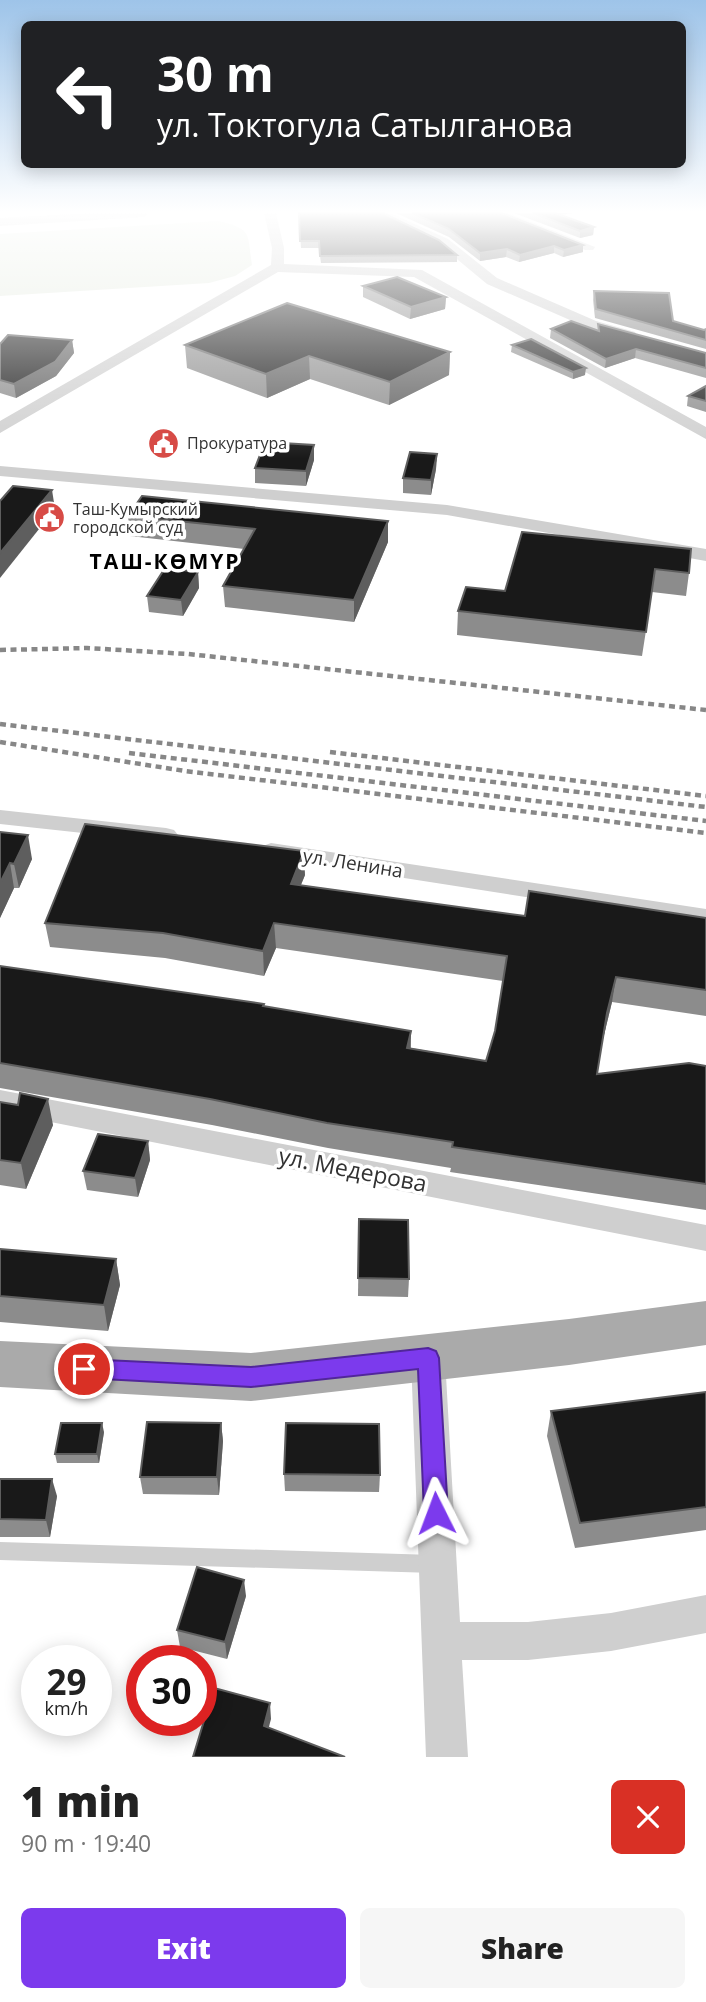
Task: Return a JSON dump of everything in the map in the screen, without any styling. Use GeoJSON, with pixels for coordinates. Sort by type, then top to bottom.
{"type":"FeatureCollection","features":[{"type":"Feature","properties":{"kind":"main road"},"geometry":{"type":"LineString","coordinates":[[0,1364],[251,1377],[706,1323]]}},
{"type":"Feature","properties":{"kind":"street"},"geometry":{"type":"LineString","coordinates":[[0,428],[228,295]]}},
{"type":"Feature","properties":{"kind":"street"},"geometry":{"type":"LineString","coordinates":[[456,295],[706,434]]}},
{"type":"Feature","properties":{"kind":"street"},"geometry":{"type":"LineString","coordinates":[[524,295],[591,324],[642,338]]}},
{"type":"Feature","properties":{"kind":"street"},"geometry":{"type":"LineString","coordinates":[[0,471],[447,510],[706,555]]}},
{"type":"Feature","properties":{"kind":"street"},"geometry":{"type":"LineString","coordinates":[[0,817],[111,827],[194,839]]}},
{"type":"Feature","properties":{"kind":"street","name":"ул. Ленина"},"geometry":{"type":"LineString","coordinates":[[249,848],[706,917]]}},
{"type":"Feature","properties":{"kind":"street","name":"ул. Медерова"},"geometry":{"type":"LineString","coordinates":[[0,1101],[706,1238]]}},
{"type":"Feature","properties":{"kind":"street"},"geometry":{"type":"LineString","coordinates":[[428,1358],[447,1757]]}},
{"type":"Feature","properties":{"kind":"street"},"geometry":{"type":"LineString","coordinates":[[442,1641],[528,1641],[611,1632],[706,1614]]}},
{"type":"Feature","properties":{"kind":"lane"},"geometry":{"type":"LineString","coordinates":[[0,1551],[438,1564]]}},
{"type":"Feature","properties":{"kind":"building"},"geometry":{"type":"Polygon","coordinates":[[[384,295],[446,297],[411,307],[384,295]]]}},
{"type":"Feature","properties":{"kind":"building"},"geometry":{"type":"Polygon","coordinates":[[[594,295],[669,295],[673,321],[706,329],[706,340],[596,309],[594,295]]]}},
{"type":"Feature","properties":{"kind":"building"},"geometry":{"type":"Polygon","coordinates":[[[287,303],[450,352],[390,382],[309,356],[266,374],[185,345],[287,303]]]}},
{"type":"Feature","properties":{"kind":"building"},"geometry":{"type":"Polygon","coordinates":[[[571,321],[599,331],[598,324],[706,353],[706,368],[636,349],[606,359],[551,329],[571,321]]]}},
{"type":"Feature","properties":{"kind":"building"},"geometry":{"type":"Polygon","coordinates":[[[8,335],[72,340],[55,362],[14,384],[0,380],[0,344],[8,335]]]}},
{"type":"Feature","properties":{"kind":"building"},"geometry":{"type":"Polygon","coordinates":[[[531,339],[586,368],[573,372],[512,345],[531,339]]]}},
{"type":"Feature","properties":{"kind":"building"},"geometry":{"type":"Polygon","coordinates":[[[706,386],[706,401],[688,396],[706,386]]]}},
{"type":"Feature","properties":{"kind":"building"},"geometry":{"type":"Polygon","coordinates":[[[265,442],[314,445],[306,471],[255,468],[265,442]]]}},
{"type":"Feature","properties":{"kind":"building"},"geometry":{"type":"Polygon","coordinates":[[[410,452],[437,454],[431,480],[403,478],[410,452]]]}},
{"type":"Feature","properties":{"kind":"building"},"geometry":{"type":"Polygon","coordinates":[[[13,486],[52,490],[0,553],[0,501],[13,486]]]}},
{"type":"Feature","properties":{"kind":"building"},"geometry":{"type":"Polygon","coordinates":[[[142,496],[388,521],[354,600],[223,586],[255,529],[128,516],[142,496]]]}},
{"type":"Feature","properties":{"kind":"building"},"geometry":{"type":"Polygon","coordinates":[[[522,532],[691,549],[689,573],[655,569],[646,632],[458,611],[466,587],[505,591],[522,532]]]}},
{"type":"Feature","properties":{"kind":"building"},"geometry":{"type":"Polygon","coordinates":[[[165,568],[198,572],[181,600],[147,596],[165,568]]]}},
{"type":"Feature","properties":{"kind":"building"},"geometry":{"type":"Polygon","coordinates":[[[85,824],[304,851],[291,884],[525,916],[529,891],[706,918],[706,990],[616,977],[597,1074],[689,1063],[706,1066],[706,1184],[452,1147],[453,1142],[327,1123],[210,1099],[0,1063],[0,966],[264,1004],[263,1006],[411,1031],[407,1048],[486,1061],[495,1031],[507,956],[274,923],[263,951],[163,933],[45,923],[85,824]]]}},
{"type":"Feature","properties":{"kind":"building"},"geometry":{"type":"Polygon","coordinates":[[[0,832],[28,835],[14,864],[10,863],[0,883],[0,832]]]}},
{"type":"Feature","properties":{"kind":"building"},"geometry":{"type":"Polygon","coordinates":[[[20,1093],[48,1099],[21,1163],[0,1160],[0,1102],[18,1105],[20,1093]]]}},
{"type":"Feature","properties":{"kind":"building"},"geometry":{"type":"Polygon","coordinates":[[[98,1134],[148,1141],[135,1178],[83,1171],[98,1134]]]}},
{"type":"Feature","properties":{"kind":"building"},"geometry":{"type":"Polygon","coordinates":[[[359,1219],[408,1220],[409,1279],[358,1278],[359,1219]]]}},
{"type":"Feature","properties":{"kind":"building"},"geometry":{"type":"Polygon","coordinates":[[[0,1249],[116,1259],[104,1305],[0,1296],[0,1249]]]}},
{"type":"Feature","properties":{"kind":"building"},"geometry":{"type":"Polygon","coordinates":[[[706,1392],[706,1507],[580,1523],[551,1411],[706,1392]]]}},
{"type":"Feature","properties":{"kind":"building"},"geometry":{"type":"Polygon","coordinates":[[[147,1422],[221,1423],[217,1477],[140,1477],[147,1422]]]}},
{"type":"Feature","properties":{"kind":"building"},"geometry":{"type":"Polygon","coordinates":[[[61,1423],[102,1423],[97,1454],[55,1454],[61,1423]]]}},
{"type":"Feature","properties":{"kind":"building"},"geometry":{"type":"Polygon","coordinates":[[[286,1423],[379,1424],[380,1475],[284,1474],[286,1423]]]}},
{"type":"Feature","properties":{"kind":"building"},"geometry":{"type":"Polygon","coordinates":[[[0,1479],[52,1479],[46,1520],[0,1519],[0,1479]]]}},
{"type":"Feature","properties":{"kind":"building"},"geometry":{"type":"Polygon","coordinates":[[[197,1567],[244,1580],[225,1642],[177,1630],[197,1567]]]}},
{"type":"Feature","properties":{"kind":"building"},"geometry":{"type":"Polygon","coordinates":[[[217,1689],[270,1703],[264,1726],[345,1757],[193,1757],[199,1736],[217,1736],[217,1689]]]}},
{"type":"Feature","properties":{"kind":"railway"},"geometry":{"type":"LineString","coordinates":[[0,650],[87,648],[188,654],[706,710]]}},
{"type":"Feature","properties":{"kind":"railway"},"geometry":{"type":"LineString","coordinates":[[0,724],[706,807]]}},
{"type":"Feature","properties":{"kind":"railway"},"geometry":{"type":"LineString","coordinates":[[0,742],[185,771],[706,833]]}},
{"type":"Feature","properties":{"kind":"railway"},"geometry":{"type":"LineString","coordinates":[[330,752],[706,796]]}},
{"type":"Feature","properties":{"kind":"railway"},"geometry":{"type":"LineString","coordinates":[[129,753],[706,821]]}},
{"type":"Feature","properties":{"kind":"place","name":"Прокуратура"},"geometry":{"type":"Point","coordinates":[164,443]}},
{"type":"Feature","properties":{"kind":"place","name":"Таш-Кумырский городской суд"},"geometry":{"type":"Point","coordinates":[50,518]}},
{"type":"Feature","properties":{"kind":"district","name":"ТАШ-КӨМҮР"},"geometry":{"type":"Point","coordinates":[165,561]}},
{"type":"Feature","properties":{"kind":"route"},"geometry":{"type":"LineString","coordinates":[[84,1369],[251,1377],[428,1358],[436,1513]]}}]}
